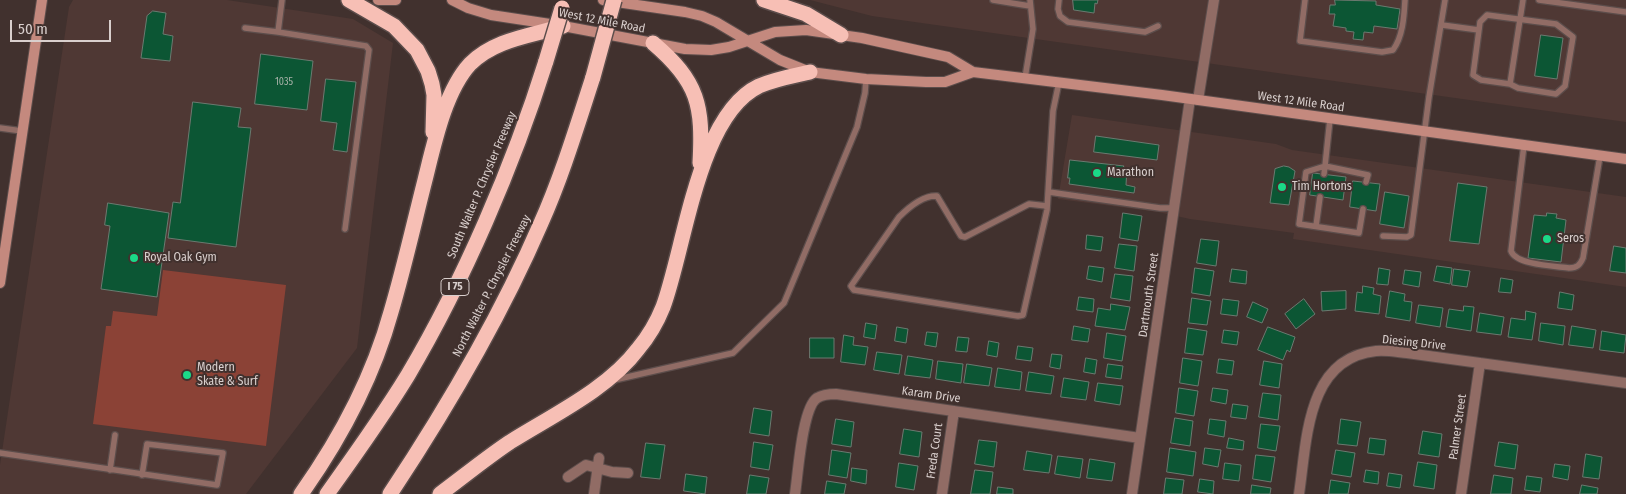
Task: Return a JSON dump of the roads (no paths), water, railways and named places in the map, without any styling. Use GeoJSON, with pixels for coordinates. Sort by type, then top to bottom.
{"type":"FeatureCollection","features":[{"type":"Feature","properties":{"kind":"highway"},"geometry":{"type":"LineString","coordinates":[[349,0],[394,26],[414,45],[424,61],[434,96],[432,154]]}},
{"type":"Feature","properties":{"kind":"highway","name":"South Walter P. Chrysler Freeway"},"geometry":{"type":"LineString","coordinates":[[327,494],[389,405],[439,318],[467,262],[501,184],[536,95],[564,0]]}},
{"type":"Feature","properties":{"kind":"highway","name":"North Walter P. Chrysler Freeway"},"geometry":{"type":"LineString","coordinates":[[390,494],[439,419],[522,265],[542,221],[593,77],[610,0]]}},
{"type":"Feature","properties":{"kind":"highway"},"geometry":{"type":"LineString","coordinates":[[764,0],[806,14],[841,35]]}},
{"type":"Feature","properties":{"kind":"highway"},"geometry":{"type":"LineString","coordinates":[[301,494],[320,467],[344,425],[383,338],[432,154],[449,98],[461,76],[478,57],[503,42],[563,26]]}},
{"type":"Feature","properties":{"kind":"highway"},"geometry":{"type":"LineString","coordinates":[[653,43],[673,61],[683,74],[698,104],[702,126],[699,175]]}},
{"type":"Feature","properties":{"kind":"highway"},"geometry":{"type":"LineString","coordinates":[[440,494],[508,444],[612,377],[637,351],[653,329],[663,306],[699,175],[726,116],[740,100],[759,86],[810,72]]}},
{"type":"Feature","properties":{"kind":"main road"},"geometry":{"type":"LineString","coordinates":[[0,283],[42,0]]}},
{"type":"Feature","properties":{"kind":"main road"},"geometry":{"type":"LineString","coordinates":[[378,0],[396,0]]}},
{"type":"Feature","properties":{"kind":"main road","name":"West 12 Mile Road"},"geometry":{"type":"LineString","coordinates":[[452,0],[468,8],[491,15],[563,26],[686,49],[711,50],[729,47],[775,32],[806,30],[900,46],[948,57],[973,72],[1330,118],[1626,160]]}},
{"type":"Feature","properties":{"kind":"main road","name":"West 12 Mile Road"},"geometry":{"type":"LineString","coordinates":[[610,0],[702,16],[748,40],[780,60],[810,72],[866,79],[945,82],[973,72]]}},
{"type":"Feature","properties":{"kind":"street","name":"Dartmouth Street"},"geometry":{"type":"LineString","coordinates":[[1132,494],[1174,208],[1214,0]]}},
{"type":"Feature","properties":{"kind":"street","name":"Diesing Drive"},"geometry":{"type":"LineString","coordinates":[[1300,494],[1314,403],[1331,373],[1343,363],[1355,357],[1376,351],[1406,353],[1626,383]]}},
{"type":"Feature","properties":{"kind":"street","name":"Palmer Street"},"geometry":{"type":"LineString","coordinates":[[1461,494],[1480,363]]}},
{"type":"Feature","properties":{"kind":"street","name":"Karam Drive"},"geometry":{"type":"LineString","coordinates":[[795,494],[806,417],[812,403],[817,398],[826,394],[1140,438]]}},
{"type":"Feature","properties":{"kind":"street","name":"Freda Court"},"geometry":{"type":"LineString","coordinates":[[942,494],[954,411]]}},
{"type":"Feature","properties":{"kind":"street"},"geometry":{"type":"LineString","coordinates":[[594,494],[599,463]]}},
{"type":"Feature","properties":{"kind":"street"},"geometry":{"type":"LineString","coordinates":[[568,477],[586,465],[599,463],[612,472],[628,473]]}},
{"type":"Feature","properties":{"kind":"lane"},"geometry":{"type":"LineString","coordinates":[[278,32],[282,0]]}},
{"type":"Feature","properties":{"kind":"lane"},"geometry":{"type":"LineString","coordinates":[[993,0],[1030,3],[1033,30],[1025,78]]}},
{"type":"Feature","properties":{"kind":"lane"},"geometry":{"type":"LineString","coordinates":[[1059,0],[1060,16],[1068,22],[1145,32],[1158,26]]}},
{"type":"Feature","properties":{"kind":"lane"},"geometry":{"type":"LineString","coordinates":[[1306,0],[1300,40],[1382,52],[1393,50],[1398,44],[1406,0]]}},
{"type":"Feature","properties":{"kind":"lane"},"geometry":{"type":"LineString","coordinates":[[1383,236],[1407,237],[1411,235],[1429,97],[1445,0]]}},
{"type":"Feature","properties":{"kind":"lane"},"geometry":{"type":"LineString","coordinates":[[1510,84],[1523,0]]}},
{"type":"Feature","properties":{"kind":"lane"},"geometry":{"type":"LineString","coordinates":[[1539,0],[1626,12]]}},
{"type":"Feature","properties":{"kind":"lane"},"geometry":{"type":"LineString","coordinates":[[1487,15],[1520,19],[1556,24],[1573,37],[1565,86],[1556,94],[1481,80],[1472,74],[1480,22],[1487,15]]}},
{"type":"Feature","properties":{"kind":"lane"},"geometry":{"type":"LineString","coordinates":[[1442,25],[1479,30]]}},
{"type":"Feature","properties":{"kind":"lane"},"geometry":{"type":"LineString","coordinates":[[245,28],[366,46],[368,50],[346,229]]}},
{"type":"Feature","properties":{"kind":"lane"},"geometry":{"type":"LineString","coordinates":[[604,382],[732,353],[784,303],[858,127],[866,79]]}},
{"type":"Feature","properties":{"kind":"lane"},"geometry":{"type":"LineString","coordinates":[[1047,206],[1029,204],[965,236],[961,236],[937,196],[925,198],[907,209],[899,217],[851,286],[854,290],[1018,316],[1023,315],[1047,206],[1053,111],[1059,82]]}},
{"type":"Feature","properties":{"kind":"lane"},"geometry":{"type":"LineString","coordinates":[[1324,174],[1330,118]]}},
{"type":"Feature","properties":{"kind":"lane"},"geometry":{"type":"LineString","coordinates":[[0,128],[22,131]]}},
{"type":"Feature","properties":{"kind":"lane"},"geometry":{"type":"LineString","coordinates":[[1524,145],[1511,251],[1513,256],[1521,261],[1569,268],[1576,268],[1583,258],[1600,156]]}},
{"type":"Feature","properties":{"kind":"lane"},"geometry":{"type":"LineString","coordinates":[[1362,209],[1359,232],[1299,224],[1306,172],[1325,166],[1368,175],[1366,182]]}},
{"type":"Feature","properties":{"kind":"lane"},"geometry":{"type":"LineString","coordinates":[[1049,192],[1160,208],[1174,208]]}},
{"type":"Feature","properties":{"kind":"lane"},"geometry":{"type":"LineString","coordinates":[[1316,226],[1320,197]]}},
{"type":"Feature","properties":{"kind":"lane"},"geometry":{"type":"LineString","coordinates":[[110,470],[115,435]]}},
{"type":"Feature","properties":{"kind":"lane"},"geometry":{"type":"LineString","coordinates":[[0,453],[142,475],[217,485],[223,453],[147,444],[142,475]]}},
{"type":"Feature","properties":{"kind":"place","name":"Marathon"},"geometry":{"type":"Point","coordinates":[1097,173]}},
{"type":"Feature","properties":{"kind":"place","name":"Tim Hortons"},"geometry":{"type":"Point","coordinates":[1282,187]}},
{"type":"Feature","properties":{"kind":"place","name":"Seros"},"geometry":{"type":"Point","coordinates":[1547,239]}},
{"type":"Feature","properties":{"kind":"place","name":"Royal Oak Gym"},"geometry":{"type":"Point","coordinates":[134,258]}},
{"type":"Feature","properties":{"kind":"place","name":"Modern Skate & Surf"},"geometry":{"type":"Point","coordinates":[187,375]}}]}
